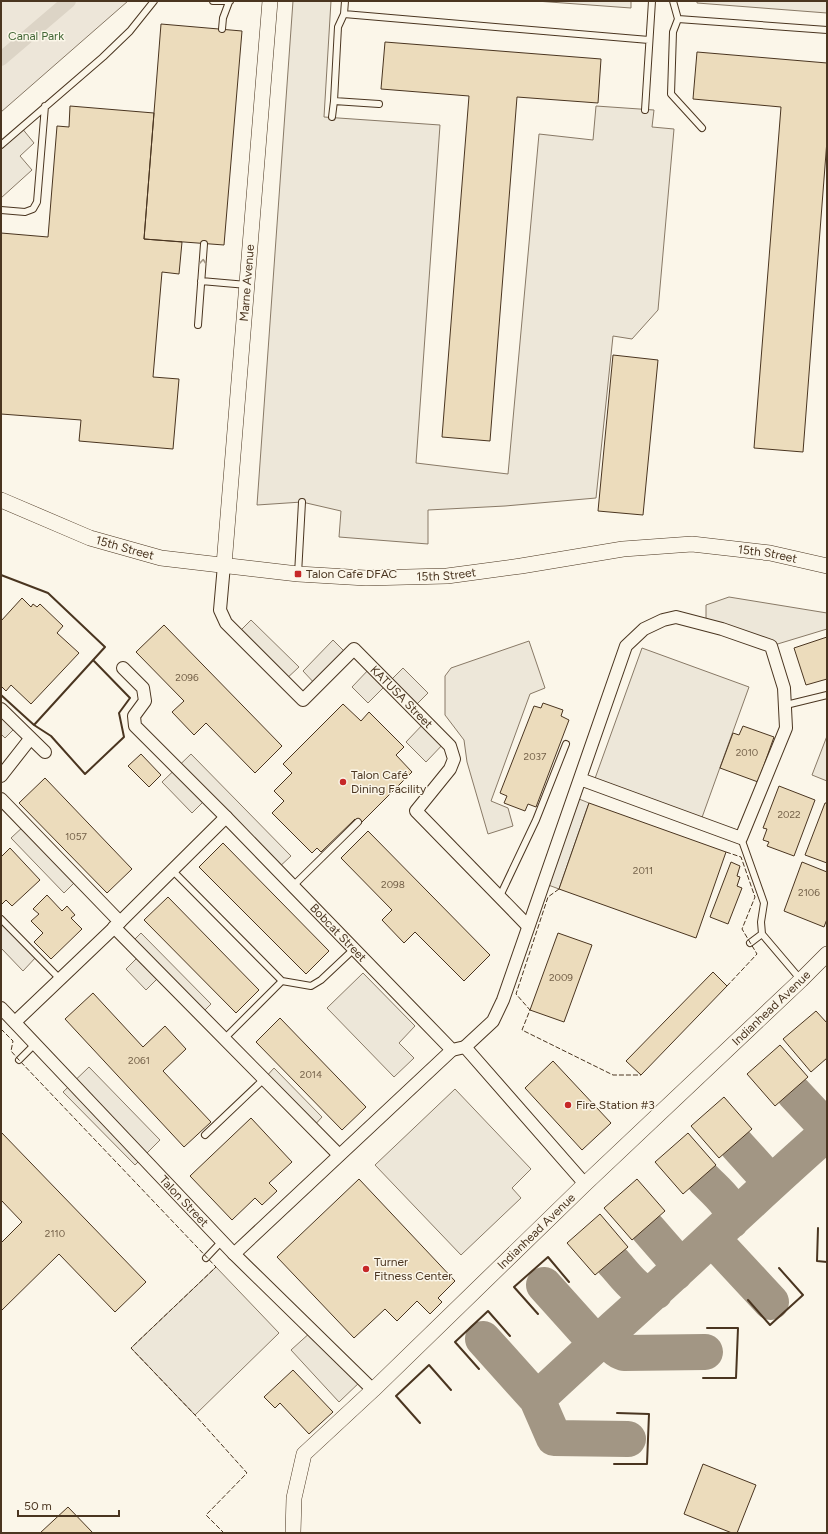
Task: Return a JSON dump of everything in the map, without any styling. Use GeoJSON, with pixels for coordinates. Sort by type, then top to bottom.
{"type":"FeatureCollection","features":[{"type":"Feature","properties":{"kind":"street","name":"Marne Avenue"},"geometry":{"type":"LineString","coordinates":[[224,565],[270,1]]}},
{"type":"Feature","properties":{"kind":"street","name":"15th Street"},"geometry":{"type":"LineString","coordinates":[[1,500],[90,538],[161,558],[298,574],[366,578],[447,576],[521,566],[623,549],[692,544],[770,553],[827,566]]}},
{"type":"Feature","properties":{"kind":"street","name":"KATUSA Street"},"geometry":{"type":"LineString","coordinates":[[224,565],[220,610],[226,623],[303,700],[354,649],[450,746],[454,759],[450,769],[416,811],[528,926]]}},
{"type":"Feature","properties":{"kind":"street"},"geometry":{"type":"LineString","coordinates":[[234,1254],[452,1050],[465,1047],[493,1021],[503,1000],[626,646],[644,629],[663,620],[676,617],[706,624],[771,646],[784,688],[786,728],[741,838],[580,779]]}},
{"type":"Feature","properties":{"kind":"street","name":"Bobcat Street"},"geometry":{"type":"LineString","coordinates":[[123,668],[143,688],[144,701],[134,716],[135,726],[226,817],[452,1050]]}},
{"type":"Feature","properties":{"kind":"street"},"geometry":{"type":"LineString","coordinates":[[1,710],[45,752]]}},
{"type":"Feature","properties":{"kind":"street"},"geometry":{"type":"LineString","coordinates":[[1,776],[30,739]]}},
{"type":"Feature","properties":{"kind":"street"},"geometry":{"type":"LineString","coordinates":[[1,800],[224,1038],[339,1155]]}},
{"type":"Feature","properties":{"kind":"street"},"geometry":{"type":"LineString","coordinates":[[15,1022],[117,925],[226,817]]}},
{"type":"Feature","properties":{"kind":"street","name":"Indianhead Avenue"},"geometry":{"type":"LineString","coordinates":[[293,1533],[294,1498],[304,1454],[373,1390],[485,1280],[827,954]]}},
{"type":"Feature","properties":{"kind":"street","name":"Talon Street"},"geometry":{"type":"LineString","coordinates":[[1,1008],[234,1254],[373,1390]]}},
{"type":"Feature","properties":{"kind":"street"},"geometry":{"type":"LineString","coordinates":[[465,1047],[585,1184]]}},
{"type":"Feature","properties":{"kind":"lane"},"geometry":{"type":"LineString","coordinates":[[1,145],[130,31],[154,1]]}},
{"type":"Feature","properties":{"kind":"lane"},"geometry":{"type":"LineString","coordinates":[[213,1],[229,2],[223,18],[222,29]]}},
{"type":"Feature","properties":{"kind":"lane"},"geometry":{"type":"LineString","coordinates":[[332,117],[338,27],[344,14],[345,1]]}},
{"type":"Feature","properties":{"kind":"lane"},"geometry":{"type":"LineString","coordinates":[[645,110],[652,1]]}},
{"type":"Feature","properties":{"kind":"lane"},"geometry":{"type":"LineString","coordinates":[[674,1],[678,19],[673,32],[671,94],[702,128]]}},
{"type":"Feature","properties":{"kind":"lane"},"geometry":{"type":"LineString","coordinates":[[344,14],[649,40]]}},
{"type":"Feature","properties":{"kind":"lane"},"geometry":{"type":"LineString","coordinates":[[678,19],[827,30]]}},
{"type":"Feature","properties":{"kind":"lane"},"geometry":{"type":"LineString","coordinates":[[334,101],[379,104]]}},
{"type":"Feature","properties":{"kind":"lane"},"geometry":{"type":"LineString","coordinates":[[1,210],[24,212],[33,209],[37,202],[45,106]]}},
{"type":"Feature","properties":{"kind":"lane"},"geometry":{"type":"LineString","coordinates":[[198,324],[204,244]]}},
{"type":"Feature","properties":{"kind":"lane"},"geometry":{"type":"LineString","coordinates":[[201,281],[247,284]]}},
{"type":"Feature","properties":{"kind":"lane"},"geometry":{"type":"LineString","coordinates":[[298,574],[302,502]]}},
{"type":"Feature","properties":{"kind":"lane"},"geometry":{"type":"LineString","coordinates":[[786,705],[827,695]]}},
{"type":"Feature","properties":{"kind":"lane"},"geometry":{"type":"LineString","coordinates":[[500,896],[536,820],[566,744]]}},
{"type":"Feature","properties":{"kind":"lane"},"geometry":{"type":"LineString","coordinates":[[293,886],[358,822]]}},
{"type":"Feature","properties":{"kind":"lane"},"geometry":{"type":"LineString","coordinates":[[741,838],[764,904],[761,922],[762,934],[801,980]]}},
{"type":"Feature","properties":{"kind":"lane"},"geometry":{"type":"LineString","coordinates":[[172,870],[282,982],[311,986],[321,980],[354,949]]}},
{"type":"Feature","properties":{"kind":"lane"},"geometry":{"type":"LineString","coordinates":[[1,919],[60,979]]}},
{"type":"Feature","properties":{"kind":"lane"},"geometry":{"type":"LineString","coordinates":[[750,943],[762,934]]}},
{"type":"Feature","properties":{"kind":"lane"},"geometry":{"type":"LineString","coordinates":[[224,1038],[282,982]]}},
{"type":"Feature","properties":{"kind":"lane"},"geometry":{"type":"LineString","coordinates":[[19,1060],[35,1044]]}},
{"type":"Feature","properties":{"kind":"lane"},"geometry":{"type":"LineString","coordinates":[[205,1135],[264,1079]]}},
{"type":"Feature","properties":{"kind":"lane"},"geometry":{"type":"LineString","coordinates":[[206,1258],[222,1241]]}},
{"type":"Feature","properties":{"kind":"green space","name":"Canal Park"},"geometry":{"type":"Polygon","coordinates":[[[1,1],[128,1],[1,112],[1,1]]]}},
{"type":"Feature","properties":{"kind":"shaded area"},"geometry":{"type":"Polygon","coordinates":[[[293,1],[331,1],[324,117],[440,125],[416,463],[508,474],[539,134],[593,140],[596,106],[654,110],[652,127],[674,129],[658,310],[632,339],[613,336],[596,498],[505,506],[428,510],[428,544],[339,537],[341,511],[302,502],[257,505],[293,1]]]}},
{"type":"Feature","properties":{"kind":"shaded area"},"geometry":{"type":"Polygon","coordinates":[[[536,1],[631,1],[631,8],[536,1]]]}},
{"type":"Feature","properties":{"kind":"shaded area"},"geometry":{"type":"Polygon","coordinates":[[[697,1],[827,1],[827,13],[697,3],[697,1]]]}},
{"type":"Feature","properties":{"kind":"shaded area"},"geometry":{"type":"Polygon","coordinates":[[[21,127],[34,143],[20,156],[32,170],[1,198],[1,145],[21,127]]]}},
{"type":"Feature","properties":{"kind":"shaded area"},"geometry":{"type":"Polygon","coordinates":[[[729,597],[827,613],[827,629],[771,646],[706,624],[706,605],[729,597]]]}},
{"type":"Feature","properties":{"kind":"shaded area"},"geometry":{"type":"Polygon","coordinates":[[[251,620],[299,667],[284,681],[237,634],[251,620]]]}},
{"type":"Feature","properties":{"kind":"shaded area"},"geometry":{"type":"Polygon","coordinates":[[[333,640],[348,655],[317,686],[303,671],[333,640]]]}},
{"type":"Feature","properties":{"kind":"shaded area"},"geometry":{"type":"Polygon","coordinates":[[[529,641],[545,688],[530,694],[491,801],[508,808],[513,826],[488,834],[467,762],[464,740],[445,715],[445,676],[451,668],[529,641]]]}},
{"type":"Feature","properties":{"kind":"shaded area"},"geometry":{"type":"Polygon","coordinates":[[[642,648],[749,687],[700,823],[593,784],[642,648]]]}},
{"type":"Feature","properties":{"kind":"shaded area"},"geometry":{"type":"Polygon","coordinates":[[[371,667],[388,683],[368,703],[352,687],[371,667]]]}},
{"type":"Feature","properties":{"kind":"shaded area"},"geometry":{"type":"Polygon","coordinates":[[[403,668],[428,693],[413,708],[388,683],[403,668]]]}},
{"type":"Feature","properties":{"kind":"shaded area"},"geometry":{"type":"Polygon","coordinates":[[[1,709],[17,726],[5,738],[1,734],[1,709]]]}},
{"type":"Feature","properties":{"kind":"shaded area"},"geometry":{"type":"Polygon","coordinates":[[[426,721],[446,741],[426,762],[406,742],[426,721]]]}},
{"type":"Feature","properties":{"kind":"shaded area"},"geometry":{"type":"Polygon","coordinates":[[[827,736],[827,781],[812,775],[827,736]]]}},
{"type":"Feature","properties":{"kind":"shaded area"},"geometry":{"type":"Polygon","coordinates":[[[191,754],[291,856],[277,869],[207,798],[192,813],[162,782],[191,754]]]}},
{"type":"Feature","properties":{"kind":"shaded area"},"geometry":{"type":"Polygon","coordinates":[[[574,797],[589,803],[559,889],[543,883],[574,797]]]}},
{"type":"Feature","properties":{"kind":"shaded area"},"geometry":{"type":"Polygon","coordinates":[[[25,825],[78,879],[64,893],[11,838],[25,825]]]}},
{"type":"Feature","properties":{"kind":"shaded area"},"geometry":{"type":"Polygon","coordinates":[[[1,919],[37,956],[23,971],[1,948],[1,919]]]}},
{"type":"Feature","properties":{"kind":"shaded area"},"geometry":{"type":"Polygon","coordinates":[[[141,933],[211,1004],[200,1015],[161,975],[146,990],[126,969],[141,954],[130,944],[141,933]]]}},
{"type":"Feature","properties":{"kind":"shaded area"},"geometry":{"type":"Polygon","coordinates":[[[363,973],[415,1026],[399,1043],[414,1058],[394,1077],[327,1008],[363,973]]]}},
{"type":"Feature","properties":{"kind":"shaded area"},"geometry":{"type":"Polygon","coordinates":[[[89,1067],[160,1140],[135,1165],[63,1092],[89,1067]]]}},
{"type":"Feature","properties":{"kind":"shaded area"},"geometry":{"type":"Polygon","coordinates":[[[274,1068],[322,1117],[312,1128],[264,1079],[274,1068]]]}},
{"type":"Feature","properties":{"kind":"shaded area"},"geometry":{"type":"Polygon","coordinates":[[[455,1089],[531,1169],[512,1188],[521,1198],[461,1255],[375,1165],[455,1089]]]}},
{"type":"Feature","properties":{"kind":"shaded area"},"geometry":{"type":"Polygon","coordinates":[[[216,1267],[279,1333],[195,1415],[131,1348],[216,1267]]]}},
{"type":"Feature","properties":{"kind":"shaded area"},"geometry":{"type":"Polygon","coordinates":[[[312,1331],[362,1380],[339,1402],[291,1350],[312,1331]]]}},
{"type":"Feature","properties":{"kind":"building"},"geometry":{"type":"Polygon","coordinates":[[[161,24],[242,31],[224,245],[144,239],[161,24]]]}},
{"type":"Feature","properties":{"kind":"building"},"geometry":{"type":"Polygon","coordinates":[[[385,42],[601,59],[598,103],[517,97],[490,441],[442,437],[469,96],[381,89],[385,42]]]}},
{"type":"Feature","properties":{"kind":"building"},"geometry":{"type":"Polygon","coordinates":[[[697,52],[827,63],[827,140],[803,452],[754,448],[781,107],[693,99],[697,52]]]}},
{"type":"Feature","properties":{"kind":"building"},"geometry":{"type":"Polygon","coordinates":[[[70,106],[154,113],[144,239],[182,242],[179,274],[162,272],[153,377],[179,379],[173,449],[79,441],[81,420],[1,414],[1,233],[48,237],[57,126],[69,127],[70,106]]]}},
{"type":"Feature","properties":{"kind":"building"},"geometry":{"type":"Polygon","coordinates":[[[613,355],[658,360],[643,515],[598,511],[613,355]]]}},
{"type":"Feature","properties":{"kind":"building"},"geometry":{"type":"Polygon","coordinates":[[[22,598],[31,607],[33,604],[37,607],[40,604],[63,626],[57,633],[79,653],[31,704],[11,685],[6,691],[1,686],[1,621],[22,598]]]}},
{"type":"Feature","properties":{"kind":"building"},"geometry":{"type":"Polygon","coordinates":[[[164,625],[282,746],[255,773],[206,723],[194,735],[172,712],[184,701],[136,652],[164,625]]]}},
{"type":"Feature","properties":{"kind":"building"},"geometry":{"type":"Polygon","coordinates":[[[827,637],[827,679],[806,685],[794,648],[827,637]]]}},
{"type":"Feature","properties":{"kind":"building"},"geometry":{"type":"Polygon","coordinates":[[[543,703],[563,710],[561,716],[569,720],[536,807],[528,804],[525,811],[504,803],[507,796],[500,793],[534,706],[541,708],[543,703]]]}},
{"type":"Feature","properties":{"kind":"building","name":"Talon Café Dining Facility"},"geometry":{"type":"Polygon","coordinates":[[[343,704],[361,721],[369,712],[404,747],[396,755],[412,772],[360,824],[355,819],[321,852],[317,848],[312,853],[272,813],[284,801],[274,791],[292,773],[283,764],[343,704]]]}},
{"type":"Feature","properties":{"kind":"building"},"geometry":{"type":"Polygon","coordinates":[[[743,726],[774,737],[758,782],[720,768],[733,733],[739,735],[743,726]]]}},
{"type":"Feature","properties":{"kind":"building"},"geometry":{"type":"Polygon","coordinates":[[[141,754],[161,775],[149,787],[128,766],[141,754]]]}},
{"type":"Feature","properties":{"kind":"building"},"geometry":{"type":"Polygon","coordinates":[[[45,778],[132,869],[107,893],[19,803],[45,778]]]}},
{"type":"Feature","properties":{"kind":"building"},"geometry":{"type":"Polygon","coordinates":[[[779,786],[815,800],[794,856],[767,846],[769,842],[763,840],[767,829],[763,828],[779,786]]]}},
{"type":"Feature","properties":{"kind":"building"},"geometry":{"type":"Polygon","coordinates":[[[589,803],[726,852],[696,938],[559,889],[589,803]]]}},
{"type":"Feature","properties":{"kind":"building"},"geometry":{"type":"Polygon","coordinates":[[[825,803],[827,803],[827,863],[805,855],[825,803]]]}},
{"type":"Feature","properties":{"kind":"building"},"geometry":{"type":"Polygon","coordinates":[[[368,831],[490,955],[464,981],[415,932],[404,943],[382,920],[392,910],[341,858],[368,831]]]}},
{"type":"Feature","properties":{"kind":"building"},"geometry":{"type":"Polygon","coordinates":[[[223,843],[329,951],[306,974],[199,867],[223,843]]]}},
{"type":"Feature","properties":{"kind":"building"},"geometry":{"type":"Polygon","coordinates":[[[10,848],[40,880],[12,906],[6,900],[1,905],[1,857],[10,848]]]}},
{"type":"Feature","properties":{"kind":"building"},"geometry":{"type":"Polygon","coordinates":[[[731,862],[740,866],[737,876],[740,877],[737,886],[742,888],[728,924],[710,917],[731,862]]]}},
{"type":"Feature","properties":{"kind":"building"},"geometry":{"type":"Polygon","coordinates":[[[802,862],[827,872],[827,919],[824,927],[784,911],[802,862]]]}},
{"type":"Feature","properties":{"kind":"building"},"geometry":{"type":"Polygon","coordinates":[[[47,895],[62,911],[67,906],[75,915],[71,918],[82,929],[51,959],[34,942],[43,933],[31,921],[39,914],[33,909],[47,895]]]}},
{"type":"Feature","properties":{"kind":"building"},"geometry":{"type":"Polygon","coordinates":[[[168,897],[259,990],[236,1013],[144,920],[168,897]]]}},
{"type":"Feature","properties":{"kind":"building"},"geometry":{"type":"Polygon","coordinates":[[[558,933],[592,945],[564,1022],[530,1010],[558,933]]]}},
{"type":"Feature","properties":{"kind":"building"},"geometry":{"type":"Polygon","coordinates":[[[713,972],[727,986],[641,1075],[626,1061],[713,972]]]}},
{"type":"Feature","properties":{"kind":"building"},"geometry":{"type":"Polygon","coordinates":[[[93,993],[143,1047],[165,1026],[186,1049],[163,1071],[211,1122],[184,1147],[65,1019],[93,993]]]}},
{"type":"Feature","properties":{"kind":"building"},"geometry":{"type":"Polygon","coordinates":[[[816,1011],[827,1023],[827,1058],[811,1072],[783,1039],[816,1011]]]}},
{"type":"Feature","properties":{"kind":"building"},"geometry":{"type":"Polygon","coordinates":[[[280,1018],[366,1107],[342,1130],[256,1042],[280,1018]]]}},
{"type":"Feature","properties":{"kind":"building"},"geometry":{"type":"Polygon","coordinates":[[[780,1045],[808,1077],[775,1106],[747,1074],[780,1045]]]}},
{"type":"Feature","properties":{"kind":"building","name":"Fire Station #3"},"geometry":{"type":"Polygon","coordinates":[[[553,1061],[611,1123],[582,1150],[525,1088],[553,1061]]]}},
{"type":"Feature","properties":{"kind":"building"},"geometry":{"type":"Polygon","coordinates":[[[724,1097],[752,1129],[719,1158],[691,1126],[724,1097]]]}},
{"type":"Feature","properties":{"kind":"building"},"geometry":{"type":"Polygon","coordinates":[[[251,1118],[292,1162],[269,1183],[277,1191],[262,1205],[255,1198],[232,1220],[190,1176],[251,1118]]]}},
{"type":"Feature","properties":{"kind":"building"},"geometry":{"type":"Polygon","coordinates":[[[1,1132],[146,1282],[115,1312],[59,1254],[1,1311],[1,1243],[22,1222],[1,1200],[1,1132]]]}},
{"type":"Feature","properties":{"kind":"building"},"geometry":{"type":"Polygon","coordinates":[[[688,1133],[716,1165],[683,1194],[655,1162],[688,1133]]]}},
{"type":"Feature","properties":{"kind":"building","name":"Turner Fitness Center"},"geometry":{"type":"Polygon","coordinates":[[[359,1179],[455,1281],[438,1298],[442,1302],[430,1314],[417,1301],[397,1321],[385,1309],[354,1338],[277,1257],[359,1179]]]}},
{"type":"Feature","properties":{"kind":"building"},"geometry":{"type":"Polygon","coordinates":[[[637,1179],[665,1211],[632,1240],[604,1208],[637,1179]]]}},
{"type":"Feature","properties":{"kind":"building"},"geometry":{"type":"Polygon","coordinates":[[[600,1214],[628,1247],[595,1275],[567,1243],[600,1214]]]}},
{"type":"Feature","properties":{"kind":"building"},"geometry":{"type":"Polygon","coordinates":[[[293,1370],[333,1412],[309,1434],[280,1403],[275,1408],[264,1397],[293,1370]]]}},
{"type":"Feature","properties":{"kind":"building"},"geometry":{"type":"Polygon","coordinates":[[[703,1464],[756,1485],[737,1533],[732,1533],[684,1514],[703,1464]]]}},
{"type":"Feature","properties":{"kind":"building"},"geometry":{"type":"Polygon","coordinates":[[[68,1507],[93,1533],[40,1533],[68,1507]]]}},
{"type":"Feature","properties":{"kind":"waterway"},"geometry":{"type":"LineString","coordinates":[[1,59],[69,1]]}},
{"type":"Feature","properties":{"kind":"taxiway"},"geometry":{"type":"LineString","coordinates":[[794,1093],[823,1124],[827,1125]]}},
{"type":"Feature","properties":{"kind":"taxiway"},"geometry":{"type":"LineString","coordinates":[[705,1352],[624,1353],[616,1349],[613,1343],[612,1335],[615,1327],[827,1133]]}},
{"type":"Feature","properties":{"kind":"taxiway"},"geometry":{"type":"LineString","coordinates":[[737,1145],[765,1176],[778,1176]]}},
{"type":"Feature","properties":{"kind":"taxiway"},"geometry":{"type":"LineString","coordinates":[[704,1179],[727,1204],[732,1215],[731,1221]]}},
{"type":"Feature","properties":{"kind":"taxiway"},"geometry":{"type":"LineString","coordinates":[[648,1229],[675,1260],[677,1268],[675,1273]]}},
{"type":"Feature","properties":{"kind":"taxiway"},"geometry":{"type":"LineString","coordinates":[[704,1246],[714,1243],[719,1246],[771,1302]]}},
{"type":"Feature","properties":{"kind":"taxiway"},"geometry":{"type":"LineString","coordinates":[[613,1262],[637,1288],[649,1293],[655,1292]]}},
{"type":"Feature","properties":{"kind":"taxiway"},"geometry":{"type":"LineString","coordinates":[[544,1285],[597,1344]]}},
{"type":"Feature","properties":{"kind":"taxiway"},"geometry":{"type":"LineString","coordinates":[[615,1327],[537,1399],[554,1438],[628,1439]]}},
{"type":"Feature","properties":{"kind":"taxiway"},"geometry":{"type":"LineString","coordinates":[[483,1339],[537,1399]]}},
{"type":"Feature","properties":{"kind":"fence"},"geometry":{"type":"LineString","coordinates":[[726,852],[741,857],[755,897],[742,929],[757,954],[727,986]]}},
{"type":"Feature","properties":{"kind":"fence"},"geometry":{"type":"LineString","coordinates":[[559,889],[548,897],[516,994],[530,1010],[522,1030],[613,1075],[641,1075]]}},
{"type":"Feature","properties":{"kind":"fence"},"geometry":{"type":"LineString","coordinates":[[1,1029],[13,1041],[11,1051],[19,1060],[216,1267],[131,1348],[195,1415],[247,1473],[206,1515],[224,1533]]}},
{"type":"Feature","properties":{"kind":"wall"},"geometry":{"type":"LineString","coordinates":[[1,575],[48,593],[105,647],[34,725]]}},
{"type":"Feature","properties":{"kind":"wall"},"geometry":{"type":"LineString","coordinates":[[1,695],[34,725],[51,736],[85,774],[124,737],[119,713],[130,698],[93,660]]}},
{"type":"Feature","properties":{"kind":"wall"},"geometry":{"type":"LineString","coordinates":[[818,1228],[817,1261],[827,1262]]}},
{"type":"Feature","properties":{"kind":"wall"},"geometry":{"type":"LineString","coordinates":[[538,1314],[514,1287],[548,1257],[569,1282]]}},
{"type":"Feature","properties":{"kind":"wall"},"geometry":{"type":"LineString","coordinates":[[748,1300],[770,1325],[803,1295],[779,1268]]}},
{"type":"Feature","properties":{"kind":"wall"},"geometry":{"type":"LineString","coordinates":[[479,1369],[455,1342],[488,1311],[510,1336]]}},
{"type":"Feature","properties":{"kind":"wall"},"geometry":{"type":"LineString","coordinates":[[703,1378],[736,1378],[738,1328],[707,1328]]}},
{"type":"Feature","properties":{"kind":"wall"},"geometry":{"type":"LineString","coordinates":[[420,1423],[396,1396],[429,1365],[451,1390]]}},
{"type":"Feature","properties":{"kind":"wall"},"geometry":{"type":"LineString","coordinates":[[614,1464],[647,1464],[649,1414],[617,1413]]}},
{"type":"Feature","properties":{"kind":"place","name":"Talon Cafe DFAC"},"geometry":{"type":"Point","coordinates":[298,574]}},
{"type":"Feature","properties":{"kind":"place","name":"Talon Café Dining Facility"},"geometry":{"type":"Point","coordinates":[343,782]}},
{"type":"Feature","properties":{"kind":"place","name":"Fire Station #3"},"geometry":{"type":"Point","coordinates":[568,1105]}},
{"type":"Feature","properties":{"kind":"place","name":"Turner Fitness Center"},"geometry":{"type":"Point","coordinates":[366,1269]}}]}
